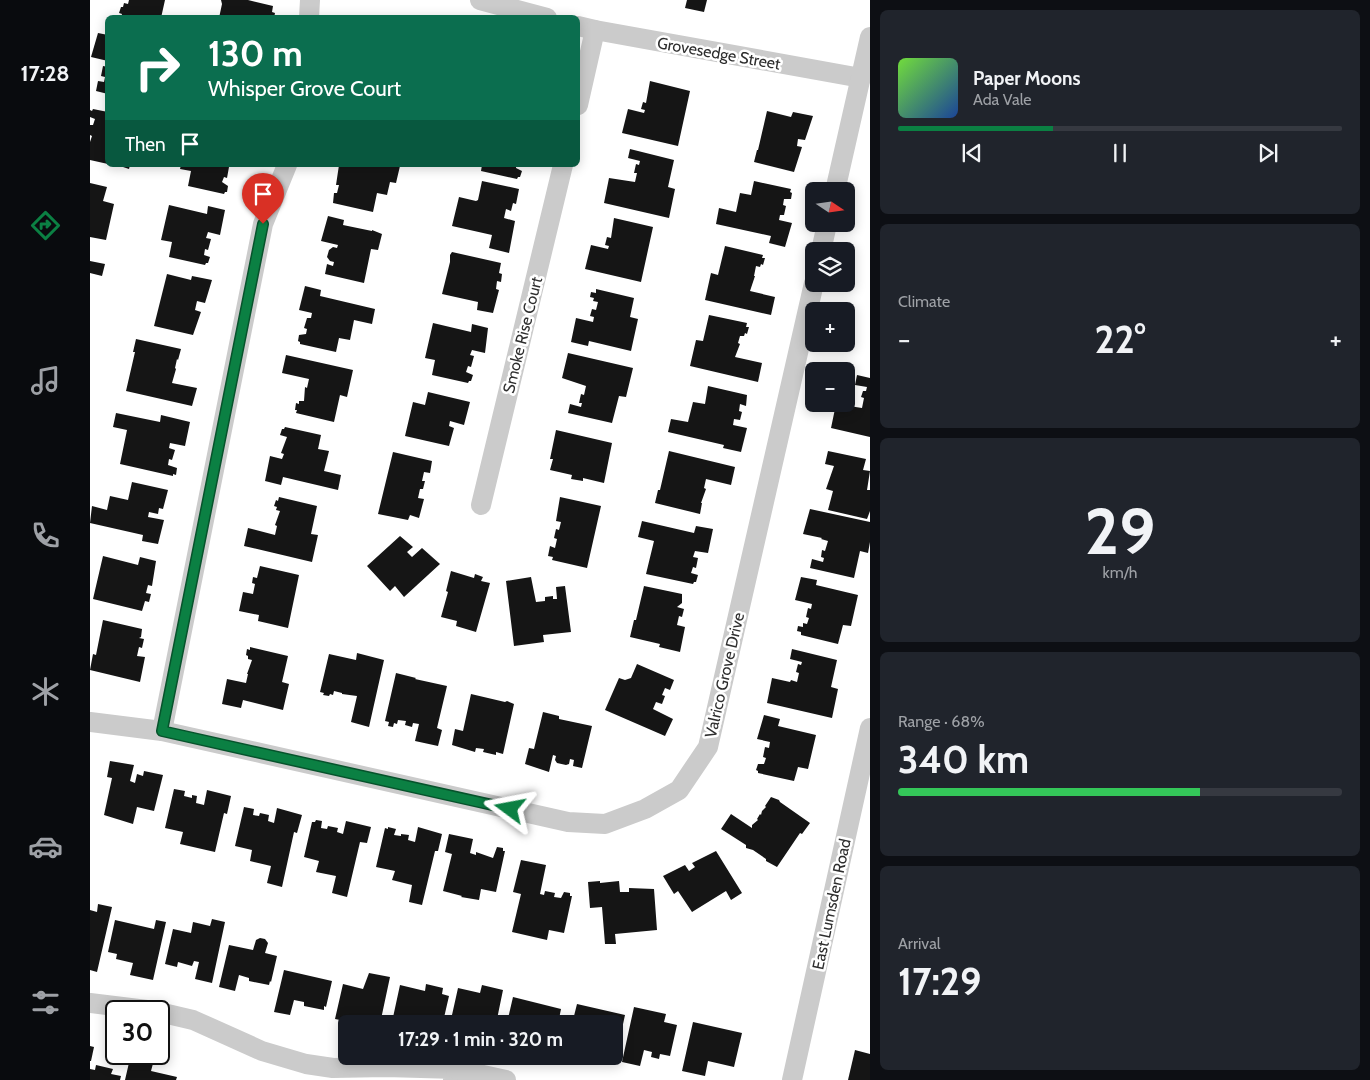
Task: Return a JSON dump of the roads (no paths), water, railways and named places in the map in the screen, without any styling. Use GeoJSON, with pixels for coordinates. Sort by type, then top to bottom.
{"type":"FeatureCollection","features":[{"type":"Feature","properties":{"kind":"street"},"geometry":{"type":"LineString","coordinates":[[308,15],[310,0]]}},
{"type":"Feature","properties":{"kind":"street"},"geometry":{"type":"LineString","coordinates":[[480,0],[536,15]]}},
{"type":"Feature","properties":{"kind":"street"},"geometry":{"type":"LineString","coordinates":[[580,86],[586,28]]}},
{"type":"Feature","properties":{"kind":"street","name":"Grovesedge Street"},"geometry":{"type":"LineString","coordinates":[[586,28],[860,78]]}},
{"type":"Feature","properties":{"kind":"street"},"geometry":{"type":"LineString","coordinates":[[837,182],[870,37]]}},
{"type":"Feature","properties":{"kind":"street"},"geometry":{"type":"LineString","coordinates":[[162,731],[263,224],[286,167]]}},
{"type":"Feature","properties":{"kind":"street","name":"Smoke Rise Court"},"geometry":{"type":"LineString","coordinates":[[481,505],[563,167]]}},
{"type":"Feature","properties":{"kind":"street","name":"Valrico Grove Drive"},"geometry":{"type":"LineString","coordinates":[[90,722],[162,731],[568,822],[605,824],[645,809],[679,790],[708,747],[812,292]]}},
{"type":"Feature","properties":{"kind":"street","name":"East Lumsden Road"},"geometry":{"type":"LineString","coordinates":[[792,1080],[870,728]]}},
{"type":"Feature","properties":{"kind":"street"},"geometry":{"type":"LineString","coordinates":[[90,1003],[105,1005]]}},
{"type":"Feature","properties":{"kind":"street"},"geometry":{"type":"LineString","coordinates":[[170,1015],[193,1020],[262,1051],[306,1064],[333,1068],[386,1067],[506,1080]]}}]}
